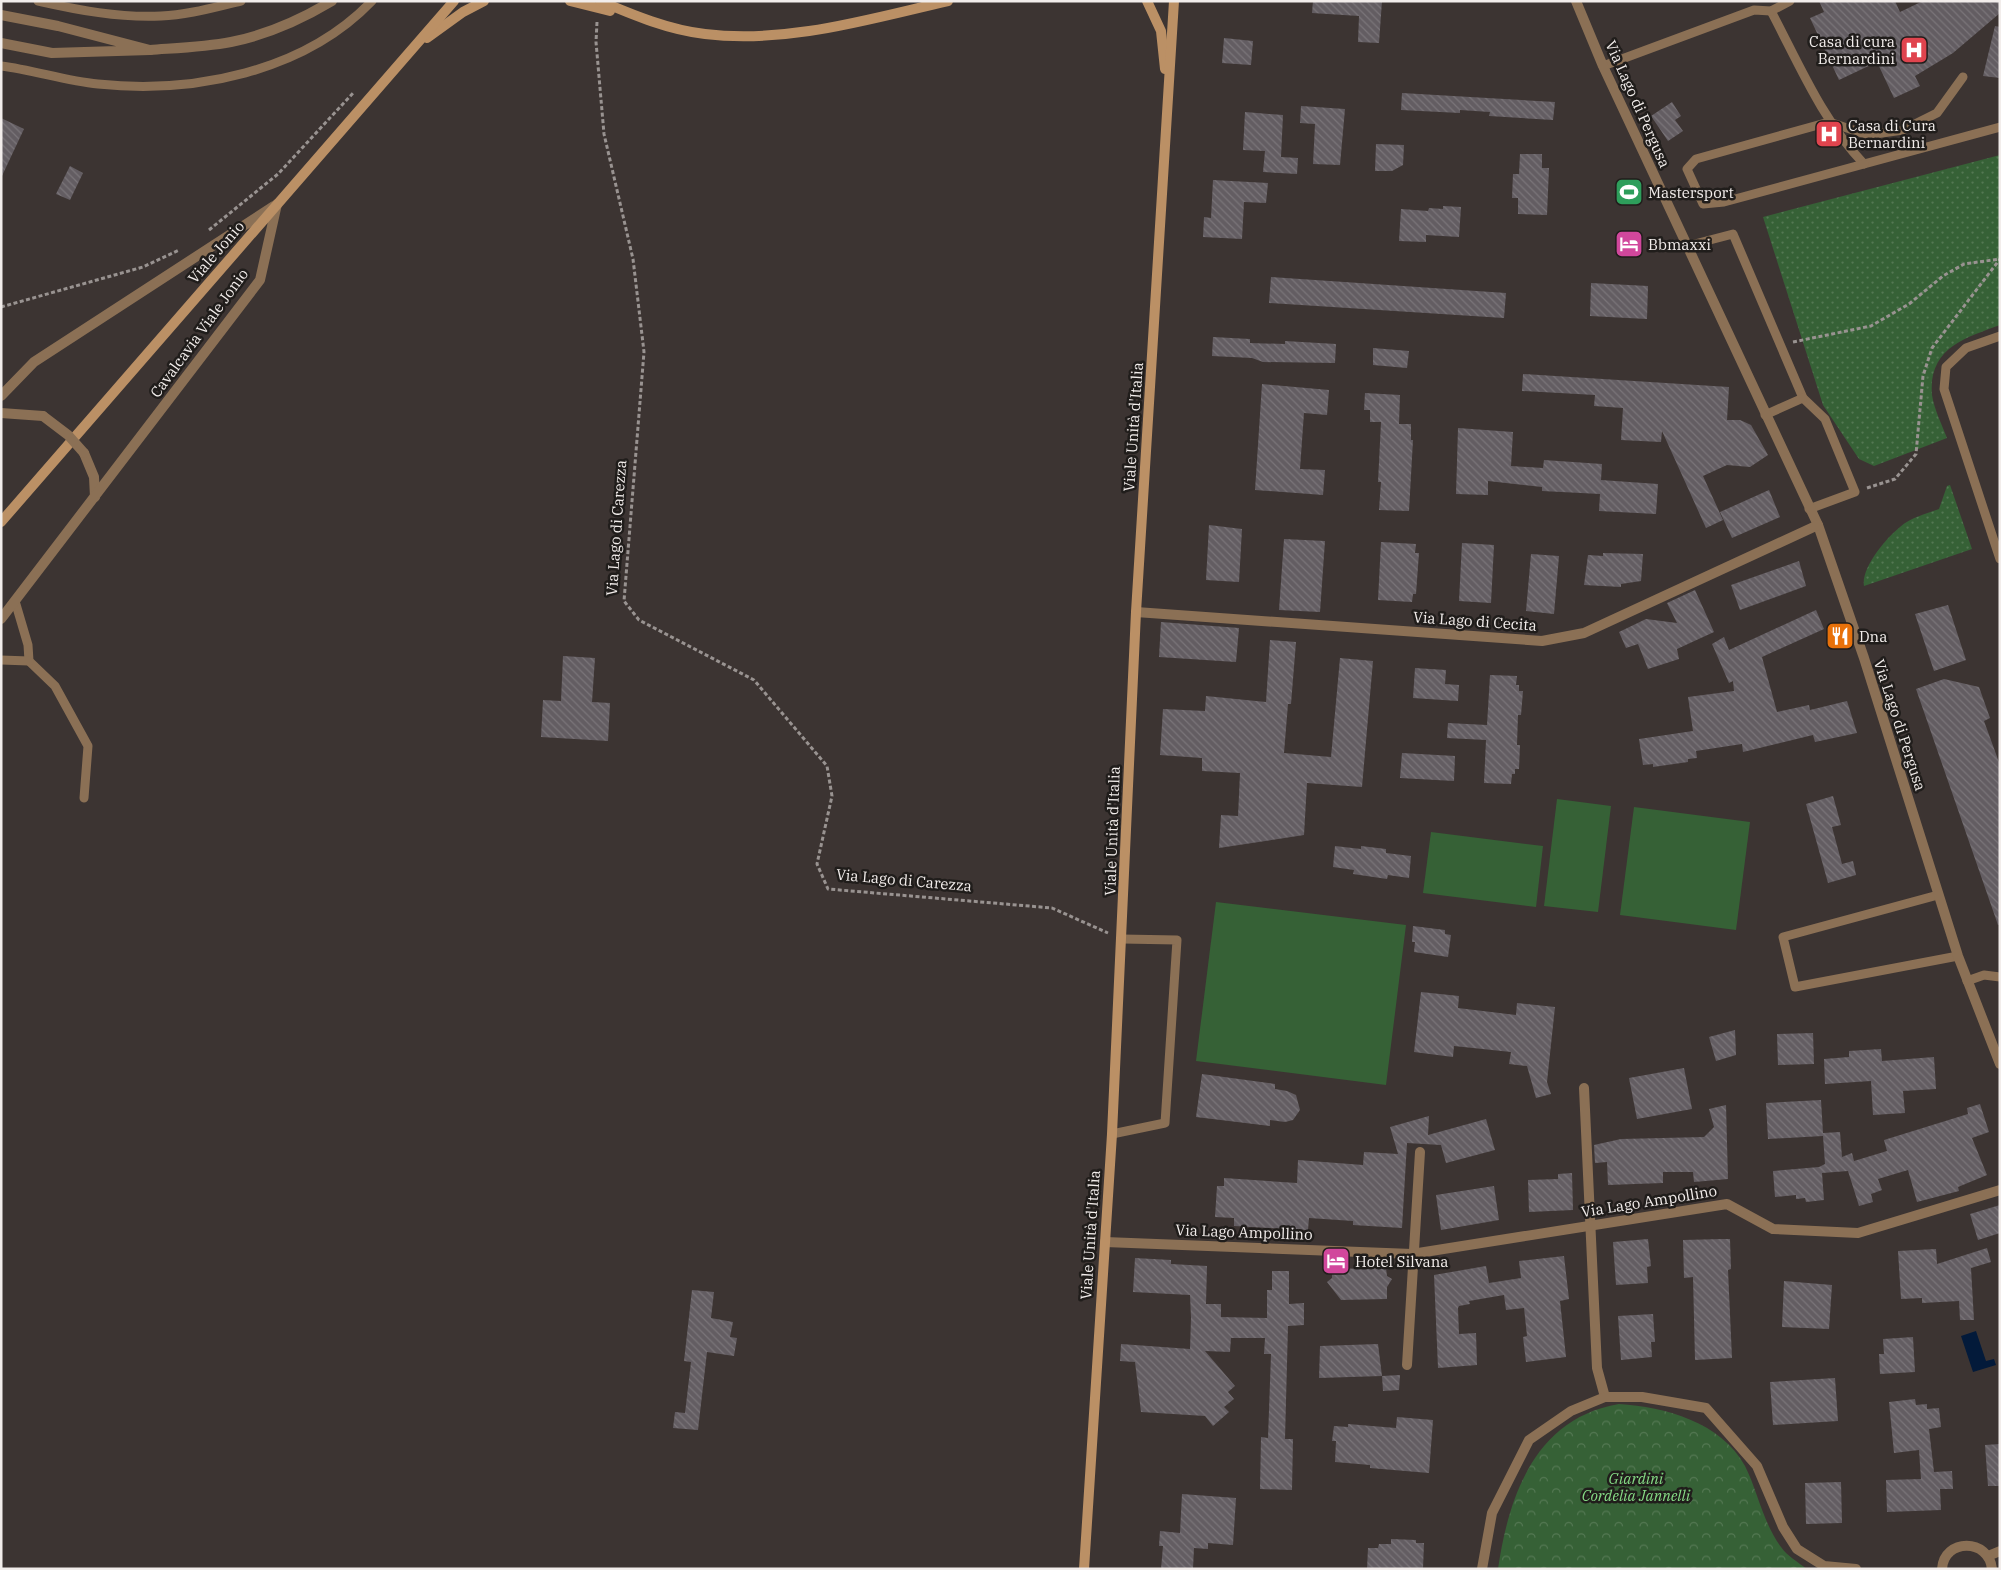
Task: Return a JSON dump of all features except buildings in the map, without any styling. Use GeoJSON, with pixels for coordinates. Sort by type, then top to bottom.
{"type":"FeatureCollection","features":[{"type":"Feature","properties":{"kind":"main road","name":"Viale Jonio"},"geometry":{"type":"LineString","coordinates":[[1,522],[454,1]]}},
{"type":"Feature","properties":{"kind":"main road"},"geometry":{"type":"LineString","coordinates":[[410,50],[463,12],[484,1]]}},
{"type":"Feature","properties":{"kind":"main road"},"geometry":{"type":"LineString","coordinates":[[570,1],[599,5],[704,34],[772,36],[837,25],[948,1]]}},
{"type":"Feature","properties":{"kind":"main road"},"geometry":{"type":"LineString","coordinates":[[1147,1],[1161,31],[1168,95]]}},
{"type":"Feature","properties":{"kind":"main road"},"geometry":{"type":"LineString","coordinates":[[1168,95],[1174,1]]}},
{"type":"Feature","properties":{"kind":"main road","name":"Viale Unità d'Italia"},"geometry":{"type":"LineString","coordinates":[[1084,1569],[1112,1134],[1136,612],[1168,95]]}},
{"type":"Feature","properties":{"kind":"street"},"geometry":{"type":"LineString","coordinates":[[1,43],[52,53],[150,50],[232,42],[270,31],[313,13],[332,1]]}},
{"type":"Feature","properties":{"kind":"street","name":"Via Lago di Pergusa"},"geometry":{"type":"LineString","coordinates":[[1576,1],[1603,66],[1818,525],[1864,658],[1958,956],[2000,1064]]}},
{"type":"Feature","properties":{"kind":"street"},"geometry":{"type":"LineString","coordinates":[[1,15],[58,26],[150,50]]}},
{"type":"Feature","properties":{"kind":"street"},"geometry":{"type":"LineString","coordinates":[[1,396],[34,362],[277,204]]}},
{"type":"Feature","properties":{"kind":"street","name":"Cavalcavia Viale Jonio"},"geometry":{"type":"LineString","coordinates":[[1,619],[260,280],[277,204]]}},
{"type":"Feature","properties":{"kind":"street"},"geometry":{"type":"LineString","coordinates":[[1,413],[43,416],[68,435],[84,453],[94,477],[95,497]]}},
{"type":"Feature","properties":{"kind":"street","name":"Via Lago di Cecita"},"geometry":{"type":"LineString","coordinates":[[1136,612],[1542,641],[1584,633],[1818,525]]}},
{"type":"Feature","properties":{"kind":"street"},"geometry":{"type":"LineString","coordinates":[[1584,1088],[1598,1368],[1605,1397]]}},
{"type":"Feature","properties":{"kind":"street"},"geometry":{"type":"LineString","coordinates":[[1407,1365],[1412,1254],[1420,1152]]}},
{"type":"Feature","properties":{"kind":"street","name":"Via Lago Ampollino"},"geometry":{"type":"LineString","coordinates":[[1105,1242],[1412,1254],[1727,1204],[1772,1229],[1858,1233],[2000,1190]]}},
{"type":"Feature","properties":{"kind":"street"},"geometry":{"type":"LineString","coordinates":[[1482,1569],[1492,1513],[1529,1440],[1571,1411],[1605,1397],[1642,1397],[1706,1408],[1757,1466],[1783,1527],[1797,1549],[1824,1566],[1856,1569]]}},
{"type":"Feature","properties":{"kind":"street"},"geometry":{"type":"LineString","coordinates":[[1942,1569],[1946,1557],[1958,1546],[1975,1546],[1988,1556],[1992,1569]]}},
{"type":"Feature","properties":{"kind":"street"},"geometry":{"type":"LineString","coordinates":[[1988,1556],[2000,1551]]}},
{"type":"Feature","properties":{"kind":"lane"},"geometry":{"type":"LineString","coordinates":[[38,1],[78,10],[120,15],[162,16],[204,10],[241,1]]}},
{"type":"Feature","properties":{"kind":"lane"},"geometry":{"type":"LineString","coordinates":[[1,66],[98,84],[144,86],[186,83],[228,76],[266,67],[313,47],[352,22],[372,1]]}},
{"type":"Feature","properties":{"kind":"lane"},"geometry":{"type":"LineString","coordinates":[[1603,66],[1754,10],[1771,12],[1790,1]]}},
{"type":"Feature","properties":{"kind":"lane"},"geometry":{"type":"LineString","coordinates":[[1771,12],[1829,122],[1843,142],[1864,164]]}},
{"type":"Feature","properties":{"kind":"lane"},"geometry":{"type":"LineString","coordinates":[[1963,77],[1937,112],[1903,130],[1868,135],[1829,122],[1696,159],[1688,169],[1703,204],[1724,202],[2000,127]]}},
{"type":"Feature","properties":{"kind":"lane"},"geometry":{"type":"LineString","coordinates":[[1687,246],[1733,234],[1803,398],[1826,419],[1855,492],[1809,509]]}},
{"type":"Feature","properties":{"kind":"lane"},"geometry":{"type":"LineString","coordinates":[[2000,336],[1966,348],[1946,367],[1944,389],[2000,560]]}},
{"type":"Feature","properties":{"kind":"lane"},"geometry":{"type":"LineString","coordinates":[[1765,415],[1803,398]]}},
{"type":"Feature","properties":{"kind":"lane"},"geometry":{"type":"LineString","coordinates":[[15,601],[28,645],[29,660],[55,686],[88,746],[84,798]]}},
{"type":"Feature","properties":{"kind":"lane"},"geometry":{"type":"LineString","coordinates":[[1,660],[29,660]]}},
{"type":"Feature","properties":{"kind":"lane"},"geometry":{"type":"LineString","coordinates":[[1938,895],[1783,937],[1795,987],[1958,956]]}},
{"type":"Feature","properties":{"kind":"lane"},"geometry":{"type":"LineString","coordinates":[[1112,1134],[1165,1124],[1178,940],[1122,939]]}},
{"type":"Feature","properties":{"kind":"lane"},"geometry":{"type":"LineString","coordinates":[[1967,981],[1984,975],[2000,977]]}},
{"type":"Feature","properties":{"kind":"path","name":"Via Lago di Carezza"},"geometry":{"type":"LineString","coordinates":[[599,5],[596,42],[604,134],[633,259],[644,352],[624,601],[640,620],[754,680],[827,766],[832,796],[817,864],[828,889],[1052,908],[1122,939]]}},
{"type":"Feature","properties":{"kind":"path","name":"Viale Jonio"},"geometry":{"type":"LineString","coordinates":[[207,231],[278,174],[358,88]]}},
{"type":"Feature","properties":{"kind":"path","name":"Viale Jonio"},"geometry":{"type":"LineString","coordinates":[[1,307],[143,267],[184,247]]}},
{"type":"Feature","properties":{"kind":"path"},"geometry":{"type":"LineString","coordinates":[[1781,345],[1871,326],[1910,304],[1943,276],[1964,264],[2000,259]]}},
{"type":"Feature","properties":{"kind":"green space"},"geometry":{"type":"Polygon","coordinates":[[[2000,155],[2000,325],[1962,340],[1951,347],[1936,366],[1932,379],[1932,395],[1947,438],[1874,466],[1859,459],[1823,405],[1763,217],[2000,155]]]}},
{"type":"Feature","properties":{"kind":"green space"},"geometry":{"type":"Polygon","coordinates":[[[1950,485],[1972,549],[1864,586],[1866,571],[1870,562],[1882,546],[1904,524],[1939,509],[1947,486],[1950,485]]]}},
{"type":"Feature","properties":{"kind":"green space"},"geometry":{"type":"Polygon","coordinates":[[[1557,799],[1611,806],[1598,912],[1544,906],[1557,799]]]}},
{"type":"Feature","properties":{"kind":"green space"},"geometry":{"type":"Polygon","coordinates":[[[1634,807],[1750,822],[1736,930],[1620,915],[1634,807]]]}},
{"type":"Feature","properties":{"kind":"green space"},"geometry":{"type":"Polygon","coordinates":[[[1431,832],[1543,846],[1536,907],[1423,893],[1431,832]]]}},
{"type":"Feature","properties":{"kind":"green space"},"geometry":{"type":"Polygon","coordinates":[[[1216,902],[1406,925],[1386,1085],[1196,1061],[1216,902]]]}},
{"type":"Feature","properties":{"kind":"green space","name":"Giardini Cordelia Jannelli"},"geometry":{"type":"Polygon","coordinates":[[[1619,1404],[1673,1413],[1707,1428],[1722,1438],[1735,1451],[1745,1466],[1765,1518],[1775,1538],[1786,1553],[1807,1569],[1498,1569],[1510,1514],[1519,1488],[1532,1464],[1547,1443],[1567,1425],[1590,1412],[1619,1404]]]}},
{"type":"Feature","properties":{"kind":"water"},"geometry":{"type":"Polygon","coordinates":[[[1976,1331],[1986,1361],[1994,1359],[1996,1365],[1973,1372],[1961,1336],[1976,1331]]]}},
{"type":"Feature","properties":{"kind":"place","name":"Casa di cura Bernardini"},"geometry":{"type":"Point","coordinates":[1914,50]}},
{"type":"Feature","properties":{"kind":"place","name":"Casa di Cura Bernardini"},"geometry":{"type":"Point","coordinates":[1829,134]}},
{"type":"Feature","properties":{"kind":"place","name":"Mastersport"},"geometry":{"type":"Point","coordinates":[1629,192]}},
{"type":"Feature","properties":{"kind":"place","name":"Bbmaxxi"},"geometry":{"type":"Point","coordinates":[1629,244]}},
{"type":"Feature","properties":{"kind":"place","name":"Dna"},"geometry":{"type":"Point","coordinates":[1840,636]}},
{"type":"Feature","properties":{"kind":"place","name":"Hotel Silvana"},"geometry":{"type":"Point","coordinates":[1336,1261]}}]}
